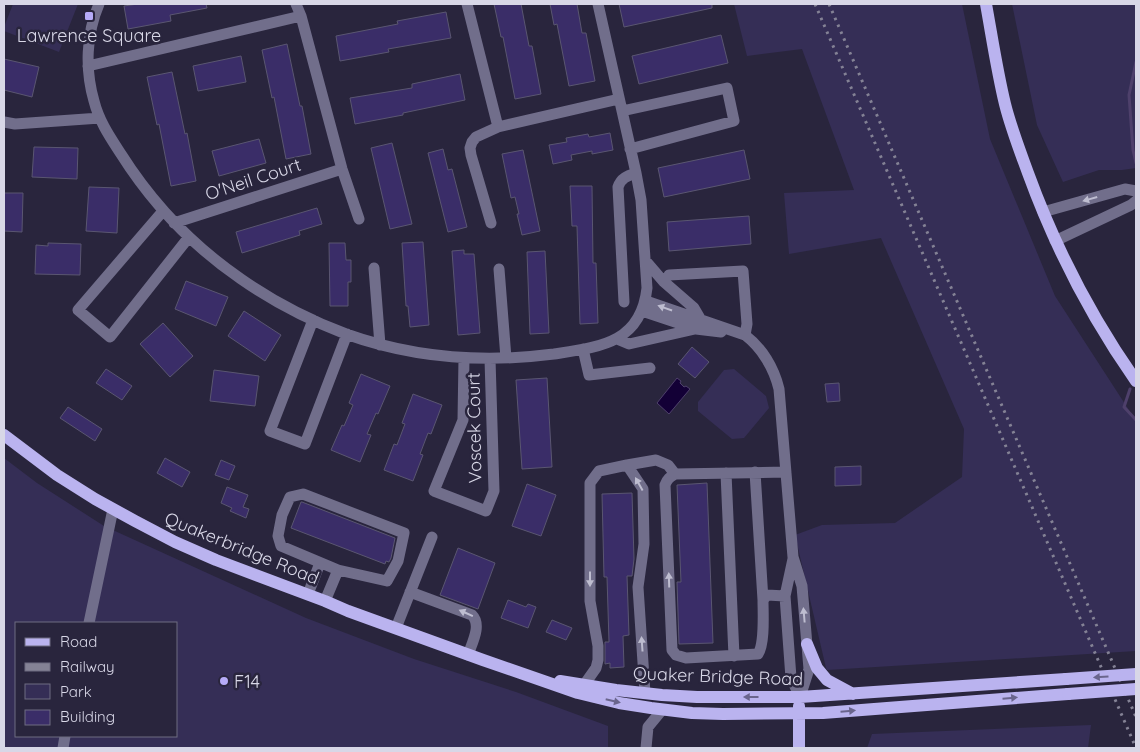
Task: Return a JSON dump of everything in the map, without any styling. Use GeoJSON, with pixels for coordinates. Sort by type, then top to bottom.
{"type":"FeatureCollection","features":[{"type":"Feature","properties":{"kind":"main road"},"geometry":{"type":"LineString","coordinates":[[986,4],[1006,105],[1020,151],[1043,212],[1055,241],[1100,326],[1136,381]]}},
{"type":"Feature","properties":{"kind":"main road","name":"Quakerbridge Road"},"geometry":{"type":"LineString","coordinates":[[4,435],[58,475],[113,509],[175,542],[216,560],[348,611],[483,660]]}},
{"type":"Feature","properties":{"kind":"main road"},"geometry":{"type":"LineString","coordinates":[[807,644],[818,668],[827,680],[853,694]]}},
{"type":"Feature","properties":{"kind":"main road","name":"Quaker Bridge Road"},"geometry":{"type":"LineString","coordinates":[[483,660],[534,675],[584,685],[645,693],[697,697],[800,697],[1136,674]]}},
{"type":"Feature","properties":{"kind":"main road","name":"Quaker Bridge Road"},"geometry":{"type":"LineString","coordinates":[[483,660],[578,693],[619,703],[692,713],[823,713],[1136,689]]}},
{"type":"Feature","properties":{"kind":"main road"},"geometry":{"type":"LineString","coordinates":[[799,748],[800,697]]}},
{"type":"Feature","properties":{"kind":"street"},"geometry":{"type":"LineString","coordinates":[[99,4],[91,30],[88,66],[94,102],[100,118],[130,168],[163,211],[189,237],[240,279],[273,300],[347,334],[380,345],[407,351],[490,359],[532,357],[583,349],[617,339],[636,322],[644,306],[647,288],[641,200],[598,4]]}},
{"type":"Feature","properties":{"kind":"street"},"geometry":{"type":"LineString","coordinates":[[296,4],[301,16],[342,169],[359,219]]}},
{"type":"Feature","properties":{"kind":"street"},"geometry":{"type":"LineString","coordinates":[[467,4],[498,127]]}},
{"type":"Feature","properties":{"kind":"street"},"geometry":{"type":"LineString","coordinates":[[88,66],[301,16]]}},
{"type":"Feature","properties":{"kind":"street"},"geometry":{"type":"LineString","coordinates":[[622,112],[727,88],[734,121],[630,149]]}},
{"type":"Feature","properties":{"kind":"street"},"geometry":{"type":"LineString","coordinates":[[491,223],[470,148],[476,137],[498,127],[619,100]]}},
{"type":"Feature","properties":{"kind":"street"},"geometry":{"type":"LineString","coordinates":[[5,125],[100,118]]}},
{"type":"Feature","properties":{"kind":"street","name":"O'Neil Court"},"geometry":{"type":"LineString","coordinates":[[174,223],[342,169]]}},
{"type":"Feature","properties":{"kind":"street"},"geometry":{"type":"LineString","coordinates":[[624,302],[618,187],[620,181],[625,177],[636,173]]}},
{"type":"Feature","properties":{"kind":"street"},"geometry":{"type":"LineString","coordinates":[[1043,212],[1125,189],[1136,191]]}},
{"type":"Feature","properties":{"kind":"street"},"geometry":{"type":"LineString","coordinates":[[1055,241],[1136,201]]}},
{"type":"Feature","properties":{"kind":"street"},"geometry":{"type":"LineString","coordinates":[[163,211],[78,310],[110,337],[189,237]]}},
{"type":"Feature","properties":{"kind":"street"},"geometry":{"type":"LineString","coordinates":[[645,260],[663,281],[694,308],[699,324]]}},
{"type":"Feature","properties":{"kind":"street"},"geometry":{"type":"LineString","coordinates":[[374,268],[380,345]]}},
{"type":"Feature","properties":{"kind":"street"},"geometry":{"type":"LineString","coordinates":[[499,269],[506,358]]}},
{"type":"Feature","properties":{"kind":"street"},"geometry":{"type":"LineString","coordinates":[[669,275],[743,271],[747,324],[745,335]]}},
{"type":"Feature","properties":{"kind":"street"},"geometry":{"type":"LineString","coordinates":[[644,306],[699,324],[745,335],[768,362],[775,374],[779,389],[793,557],[802,586],[809,669],[800,697]]}},
{"type":"Feature","properties":{"kind":"street"},"geometry":{"type":"LineString","coordinates":[[313,320],[270,431],[305,444],[347,334]]}},
{"type":"Feature","properties":{"kind":"street"},"geometry":{"type":"LineString","coordinates":[[617,339],[629,344],[699,324]]}},
{"type":"Feature","properties":{"kind":"street"},"geometry":{"type":"LineString","coordinates":[[583,349],[589,375],[650,368]]}},
{"type":"Feature","properties":{"kind":"street","name":"Voscek Court"},"geometry":{"type":"LineString","coordinates":[[464,358],[463,420],[434,491],[486,511],[494,491],[490,359]]}},
{"type":"Feature","properties":{"kind":"street"},"geometry":{"type":"LineString","coordinates":[[584,685],[596,668],[598,660],[598,646],[590,601],[590,482],[599,471],[656,460],[668,465],[675,474]]}},
{"type":"Feature","properties":{"kind":"street"},"geometry":{"type":"LineString","coordinates":[[627,465],[643,489],[644,544],[638,587],[645,693]]}},
{"type":"Feature","properties":{"kind":"street"},"geometry":{"type":"LineString","coordinates":[[754,472],[765,598],[762,641],[759,652],[715,657],[686,658],[676,655],[672,650],[665,485],[669,477],[675,474],[754,472],[786,472]]}},
{"type":"Feature","properties":{"kind":"street"},"geometry":{"type":"LineString","coordinates":[[726,473],[734,656]]}},
{"type":"Feature","properties":{"kind":"street"},"geometry":{"type":"LineString","coordinates":[[303,494],[404,533],[398,561],[387,581],[338,570],[281,546],[278,536],[282,515],[290,497],[303,494]]}},
{"type":"Feature","properties":{"kind":"street"},"geometry":{"type":"LineString","coordinates":[[89,622],[113,509]]}},
{"type":"Feature","properties":{"kind":"street"},"geometry":{"type":"LineString","coordinates":[[396,628],[432,536]]}},
{"type":"Feature","properties":{"kind":"street"},"geometry":{"type":"LineString","coordinates":[[793,557],[785,596],[792,678],[800,697]]}},
{"type":"Feature","properties":{"kind":"street"},"geometry":{"type":"LineString","coordinates":[[308,594],[320,563]]}},
{"type":"Feature","properties":{"kind":"street"},"geometry":{"type":"LineString","coordinates":[[325,601],[338,570]]}},
{"type":"Feature","properties":{"kind":"street"},"geometry":{"type":"LineString","coordinates":[[410,592],[472,615],[476,619],[477,626],[468,655]]}},
{"type":"Feature","properties":{"kind":"street"},"geometry":{"type":"LineString","coordinates":[[765,598],[785,596]]}},
{"type":"Feature","properties":{"kind":"street"},"geometry":{"type":"LineString","coordinates":[[646,748],[648,727],[662,710]]}},
{"type":"Feature","properties":{"kind":"green space"},"geometry":{"type":"Polygon","coordinates":[[[13,4],[78,4],[59,52],[4,31],[13,4]]]}},
{"type":"Feature","properties":{"kind":"green space"},"geometry":{"type":"Polygon","coordinates":[[[734,4],[962,4],[990,139],[1055,296],[1136,421],[1136,651],[827,670],[795,535],[822,525],[895,523],[962,477],[964,429],[881,238],[789,254],[784,193],[854,190],[802,49],[747,56],[734,4]]]}},
{"type":"Feature","properties":{"kind":"green space"},"geometry":{"type":"Polygon","coordinates":[[[1012,4],[1136,4],[1136,168],[1099,170],[1063,182],[1037,125],[1012,4]]]}},
{"type":"Feature","properties":{"kind":"green space"},"geometry":{"type":"Polygon","coordinates":[[[734,369],[766,396],[769,408],[744,438],[732,439],[698,411],[698,402],[724,370],[734,369]]]}},
{"type":"Feature","properties":{"kind":"green space"},"geometry":{"type":"Polygon","coordinates":[[[4,458],[37,483],[104,526],[306,618],[414,659],[516,692],[608,726],[608,748],[4,748],[4,458]]]}},
{"type":"Feature","properties":{"kind":"green space"},"geometry":{"type":"Polygon","coordinates":[[[1091,725],[1088,748],[867,748],[872,734],[1091,725]]]}},
{"type":"Feature","properties":{"kind":"shaded area"},"geometry":{"type":"Polygon","coordinates":[[[677,378],[684,387],[686,386],[690,389],[669,414],[657,403],[677,378]]]}},
{"type":"Feature","properties":{"kind":"building"},"geometry":{"type":"Polygon","coordinates":[[[138,4],[206,4],[207,8],[170,15],[171,21],[128,29],[124,6],[138,4]]]}},
{"type":"Feature","properties":{"kind":"building"},"geometry":{"type":"Polygon","coordinates":[[[494,4],[521,4],[529,46],[532,46],[541,94],[515,99],[503,37],[501,37],[494,4]]]}},
{"type":"Feature","properties":{"kind":"building"},"geometry":{"type":"Polygon","coordinates":[[[550,4],[577,4],[582,33],[586,33],[595,81],[569,86],[557,24],[554,25],[550,4]]]}},
{"type":"Feature","properties":{"kind":"building"},"geometry":{"type":"Polygon","coordinates":[[[619,4],[712,4],[712,8],[624,27],[619,4]]]}},
{"type":"Feature","properties":{"kind":"building"},"geometry":{"type":"Polygon","coordinates":[[[446,12],[451,38],[388,49],[389,52],[340,61],[336,36],[398,24],[397,21],[446,12]]]}},
{"type":"Feature","properties":{"kind":"building"},"geometry":{"type":"Polygon","coordinates":[[[721,35],[728,63],[639,84],[632,56],[721,35]]]}},
{"type":"Feature","properties":{"kind":"building"},"geometry":{"type":"Polygon","coordinates":[[[287,44],[311,154],[286,159],[274,97],[272,98],[262,50],[287,44]]]}},
{"type":"Feature","properties":{"kind":"building"},"geometry":{"type":"Polygon","coordinates":[[[241,56],[246,82],[198,91],[193,66],[241,56]]]}},
{"type":"Feature","properties":{"kind":"building"},"geometry":{"type":"Polygon","coordinates":[[[4,59],[39,67],[32,97],[4,90],[4,59]]]}},
{"type":"Feature","properties":{"kind":"building"},"geometry":{"type":"Polygon","coordinates":[[[172,72],[185,134],[187,133],[196,181],[171,186],[159,124],[157,125],[147,77],[172,72]]]}},
{"type":"Feature","properties":{"kind":"building"},"geometry":{"type":"Polygon","coordinates":[[[460,74],[465,100],[355,124],[350,98],[412,88],[412,84],[460,74]]]}},
{"type":"Feature","properties":{"kind":"building"},"geometry":{"type":"Polygon","coordinates":[[[610,133],[613,150],[571,155],[572,160],[553,164],[549,145],[567,142],[566,138],[588,134],[589,137],[610,133]]]}},
{"type":"Feature","properties":{"kind":"building"},"geometry":{"type":"Polygon","coordinates":[[[259,139],[266,163],[219,176],[212,151],[259,139]]]}},
{"type":"Feature","properties":{"kind":"building"},"geometry":{"type":"Polygon","coordinates":[[[392,143],[412,224],[390,229],[371,148],[392,143]]]}},
{"type":"Feature","properties":{"kind":"building"},"geometry":{"type":"Polygon","coordinates":[[[34,147],[78,148],[77,179],[32,177],[34,147]]]}},
{"type":"Feature","properties":{"kind":"building"},"geometry":{"type":"Polygon","coordinates":[[[443,149],[448,170],[452,169],[467,227],[448,232],[428,153],[443,149]]]}},
{"type":"Feature","properties":{"kind":"building"},"geometry":{"type":"Polygon","coordinates":[[[523,150],[540,231],[522,235],[515,197],[511,198],[502,154],[523,150]]]}},
{"type":"Feature","properties":{"kind":"building"},"geometry":{"type":"Polygon","coordinates":[[[744,150],[750,179],[664,197],[658,168],[744,150]]]}},
{"type":"Feature","properties":{"kind":"building"},"geometry":{"type":"Polygon","coordinates":[[[570,186],[592,186],[593,263],[596,263],[598,323],[580,324],[577,226],[572,226],[570,186]]]}},
{"type":"Feature","properties":{"kind":"building"},"geometry":{"type":"Polygon","coordinates":[[[89,187],[119,188],[117,233],[86,231],[89,187]]]}},
{"type":"Feature","properties":{"kind":"building"},"geometry":{"type":"Polygon","coordinates":[[[4,193],[23,193],[22,232],[4,231],[4,193]]]}},
{"type":"Feature","properties":{"kind":"building"},"geometry":{"type":"Polygon","coordinates":[[[317,208],[322,224],[299,231],[300,235],[242,253],[236,232],[317,208]]]}},
{"type":"Feature","properties":{"kind":"building"},"geometry":{"type":"Polygon","coordinates":[[[749,216],[751,244],[669,251],[667,222],[749,216]]]}},
{"type":"Feature","properties":{"kind":"building"},"geometry":{"type":"Polygon","coordinates":[[[423,242],[429,325],[410,327],[408,306],[406,306],[402,243],[423,242]]]}},
{"type":"Feature","properties":{"kind":"building"},"geometry":{"type":"Polygon","coordinates":[[[48,243],[81,244],[80,275],[35,274],[36,245],[48,246],[48,243]]]}},
{"type":"Feature","properties":{"kind":"building"},"geometry":{"type":"Polygon","coordinates":[[[329,243],[345,243],[346,260],[351,260],[351,282],[348,282],[348,306],[330,306],[329,243]]]}},
{"type":"Feature","properties":{"kind":"building"},"geometry":{"type":"Polygon","coordinates":[[[464,250],[464,254],[474,254],[480,333],[458,335],[452,251],[464,250]]]}},
{"type":"Feature","properties":{"kind":"building"},"geometry":{"type":"Polygon","coordinates":[[[545,251],[549,333],[530,334],[527,252],[545,251]]]}},
{"type":"Feature","properties":{"kind":"building"},"geometry":{"type":"Polygon","coordinates":[[[186,281],[228,297],[216,326],[175,309],[186,281]]]}},
{"type":"Feature","properties":{"kind":"building"},"geometry":{"type":"Polygon","coordinates":[[[244,311],[281,335],[265,361],[228,336],[244,311]]]}},
{"type":"Feature","properties":{"kind":"building"},"geometry":{"type":"Polygon","coordinates":[[[163,323],[193,356],[170,377],[140,344],[163,323]]]}},
{"type":"Feature","properties":{"kind":"building"},"geometry":{"type":"Polygon","coordinates":[[[692,347],[709,362],[695,378],[678,364],[692,347]]]}},
{"type":"Feature","properties":{"kind":"building"},"geometry":{"type":"Polygon","coordinates":[[[106,369],[132,386],[122,400],[96,383],[106,369]]]}},
{"type":"Feature","properties":{"kind":"building"},"geometry":{"type":"Polygon","coordinates":[[[214,370],[259,376],[255,406],[210,401],[214,370]]]}},
{"type":"Feature","properties":{"kind":"building"},"geometry":{"type":"Polygon","coordinates":[[[361,374],[390,386],[367,434],[371,435],[360,462],[331,450],[353,405],[349,403],[361,374]]]}},
{"type":"Feature","properties":{"kind":"building"},"geometry":{"type":"Polygon","coordinates":[[[547,378],[552,467],[522,469],[516,380],[547,378]]]}},
{"type":"Feature","properties":{"kind":"building"},"geometry":{"type":"Polygon","coordinates":[[[839,383],[840,401],[827,402],[825,384],[839,383]]]}},
{"type":"Feature","properties":{"kind":"building"},"geometry":{"type":"Polygon","coordinates":[[[413,394],[442,405],[431,434],[428,433],[420,454],[423,455],[413,481],[384,470],[394,444],[397,445],[405,424],[402,423],[413,394]]]}},
{"type":"Feature","properties":{"kind":"building"},"geometry":{"type":"Polygon","coordinates":[[[68,407],[102,429],[95,441],[60,418],[68,407]]]}},
{"type":"Feature","properties":{"kind":"building"},"geometry":{"type":"Polygon","coordinates":[[[165,458],[190,472],[182,487],[157,473],[165,458]]]}},
{"type":"Feature","properties":{"kind":"building"},"geometry":{"type":"Polygon","coordinates":[[[221,460],[235,466],[229,480],[215,475],[221,460]]]}},
{"type":"Feature","properties":{"kind":"building"},"geometry":{"type":"Polygon","coordinates":[[[861,466],[861,485],[835,486],[835,467],[861,466]]]}},
{"type":"Feature","properties":{"kind":"building"},"geometry":{"type":"Polygon","coordinates":[[[707,483],[713,643],[679,644],[677,582],[681,582],[677,485],[707,483]]]}},
{"type":"Feature","properties":{"kind":"building"},"geometry":{"type":"Polygon","coordinates":[[[527,484],[556,495],[541,536],[512,526],[527,484]]]}},
{"type":"Feature","properties":{"kind":"building"},"geometry":{"type":"Polygon","coordinates":[[[227,487],[248,495],[243,507],[249,509],[246,518],[230,511],[232,508],[221,503],[227,487]]]}},
{"type":"Feature","properties":{"kind":"building"},"geometry":{"type":"Polygon","coordinates":[[[632,493],[634,559],[632,576],[627,576],[629,635],[623,636],[624,667],[610,668],[610,663],[605,664],[605,642],[609,642],[607,577],[604,577],[602,494],[632,493]]]}},
{"type":"Feature","properties":{"kind":"building"},"geometry":{"type":"Polygon","coordinates":[[[301,502],[395,538],[389,562],[386,561],[385,564],[291,528],[301,502]]]}},
{"type":"Feature","properties":{"kind":"building"},"geometry":{"type":"Polygon","coordinates":[[[458,548],[495,563],[478,609],[440,595],[458,548]]]}},
{"type":"Feature","properties":{"kind":"building"},"geometry":{"type":"Polygon","coordinates":[[[508,600],[526,607],[528,604],[536,607],[528,628],[501,618],[508,600]]]}},
{"type":"Feature","properties":{"kind":"building"},"geometry":{"type":"Polygon","coordinates":[[[552,620],[572,628],[566,640],[546,632],[552,620]]]}},
{"type":"Feature","properties":{"kind":"waterway"},"geometry":{"type":"LineString","coordinates":[[1136,62],[1129,95],[1133,150],[1136,163]]}},
{"type":"Feature","properties":{"kind":"waterway"},"geometry":{"type":"LineString","coordinates":[[1130,389],[1124,407],[1136,420]]}},
{"type":"Feature","properties":{"kind":"railway"},"geometry":{"type":"LineString","coordinates":[[815,4],[1136,748]]}},
{"type":"Feature","properties":{"kind":"railway"},"geometry":{"type":"LineString","coordinates":[[829,4],[1136,717]]}},
{"type":"Feature","properties":{"kind":"place","name":"Lawrence Square"},"geometry":{"type":"Point","coordinates":[89,16]}},
{"type":"Feature","properties":{"kind":"place","name":"F14"},"geometry":{"type":"Point","coordinates":[224,681]}}]}
